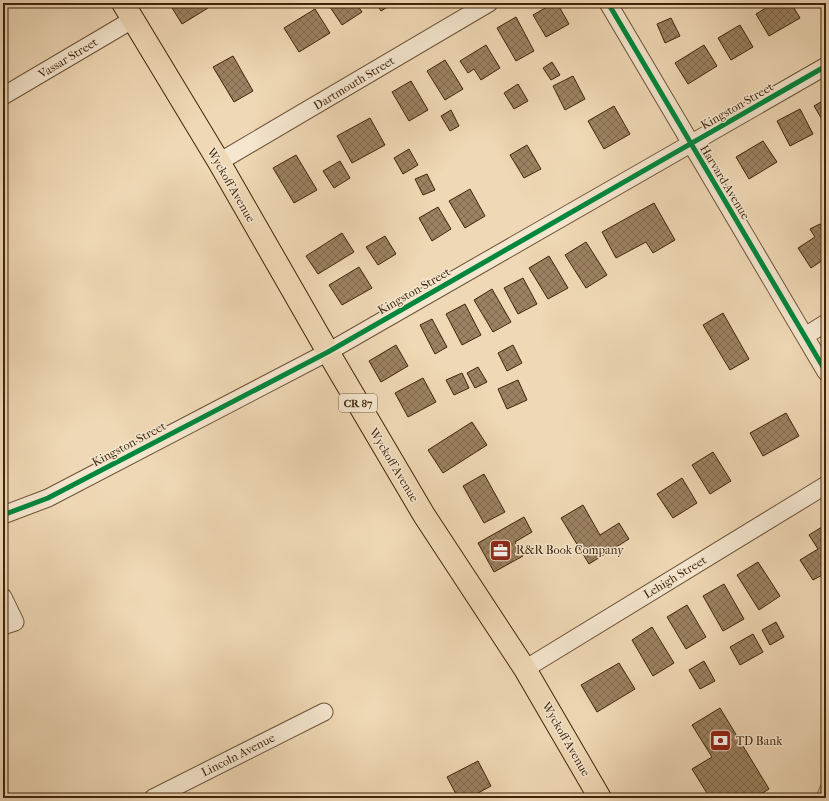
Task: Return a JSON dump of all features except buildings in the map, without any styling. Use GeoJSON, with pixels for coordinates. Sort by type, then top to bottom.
{"type":"FeatureCollection","features":[{"type":"Feature","properties":{"kind":"main road","name":"Wyckoff Avenue"},"geometry":{"type":"LineString","coordinates":[[127,11],[219,162],[424,515],[525,669],[600,798]]}},
{"type":"Feature","properties":{"kind":"street","name":"Dartmouth Street"},"geometry":{"type":"LineString","coordinates":[[219,162],[489,3]]}},
{"type":"Feature","properties":{"kind":"street","name":"Harvard Avenue"},"geometry":{"type":"LineString","coordinates":[[608,3],[826,372]]}},
{"type":"Feature","properties":{"kind":"street","name":"Vassar Street"},"geometry":{"type":"LineString","coordinates":[[3,96],[127,11]]}},
{"type":"Feature","properties":{"kind":"street","name":"Kingston Street"},"geometry":{"type":"LineString","coordinates":[[3,515],[48,498],[328,352],[826,66]]}},
{"type":"Feature","properties":{"kind":"street"},"geometry":{"type":"LineString","coordinates":[[805,336],[826,323]]}},
{"type":"Feature","properties":{"kind":"street","name":"Lehigh Street"},"geometry":{"type":"LineString","coordinates":[[525,669],[826,485]]}},
{"type":"Feature","properties":{"kind":"street"},"geometry":{"type":"LineString","coordinates":[[3,597],[14,622],[3,626]]}},
{"type":"Feature","properties":{"kind":"street","name":"Lincoln Avenue"},"geometry":{"type":"LineString","coordinates":[[153,798],[324,712]]}},
{"type":"Feature","properties":{"kind":"green space"},"geometry":{"type":"Polygon","coordinates":[[[826,774],[826,798],[815,798],[826,774]]]}},
{"type":"Feature","properties":{"kind":"cycle path"},"geometry":{"type":"LineString","coordinates":[[608,3],[826,372]]}},
{"type":"Feature","properties":{"kind":"cycle path"},"geometry":{"type":"LineString","coordinates":[[3,515],[48,498],[328,352],[826,66]]}},
{"type":"Feature","properties":{"kind":"place","name":"R&R Book Company"},"geometry":{"type":"Point","coordinates":[500,550]}},
{"type":"Feature","properties":{"kind":"place","name":"TD Bank"},"geometry":{"type":"Point","coordinates":[721,741]}}]}
